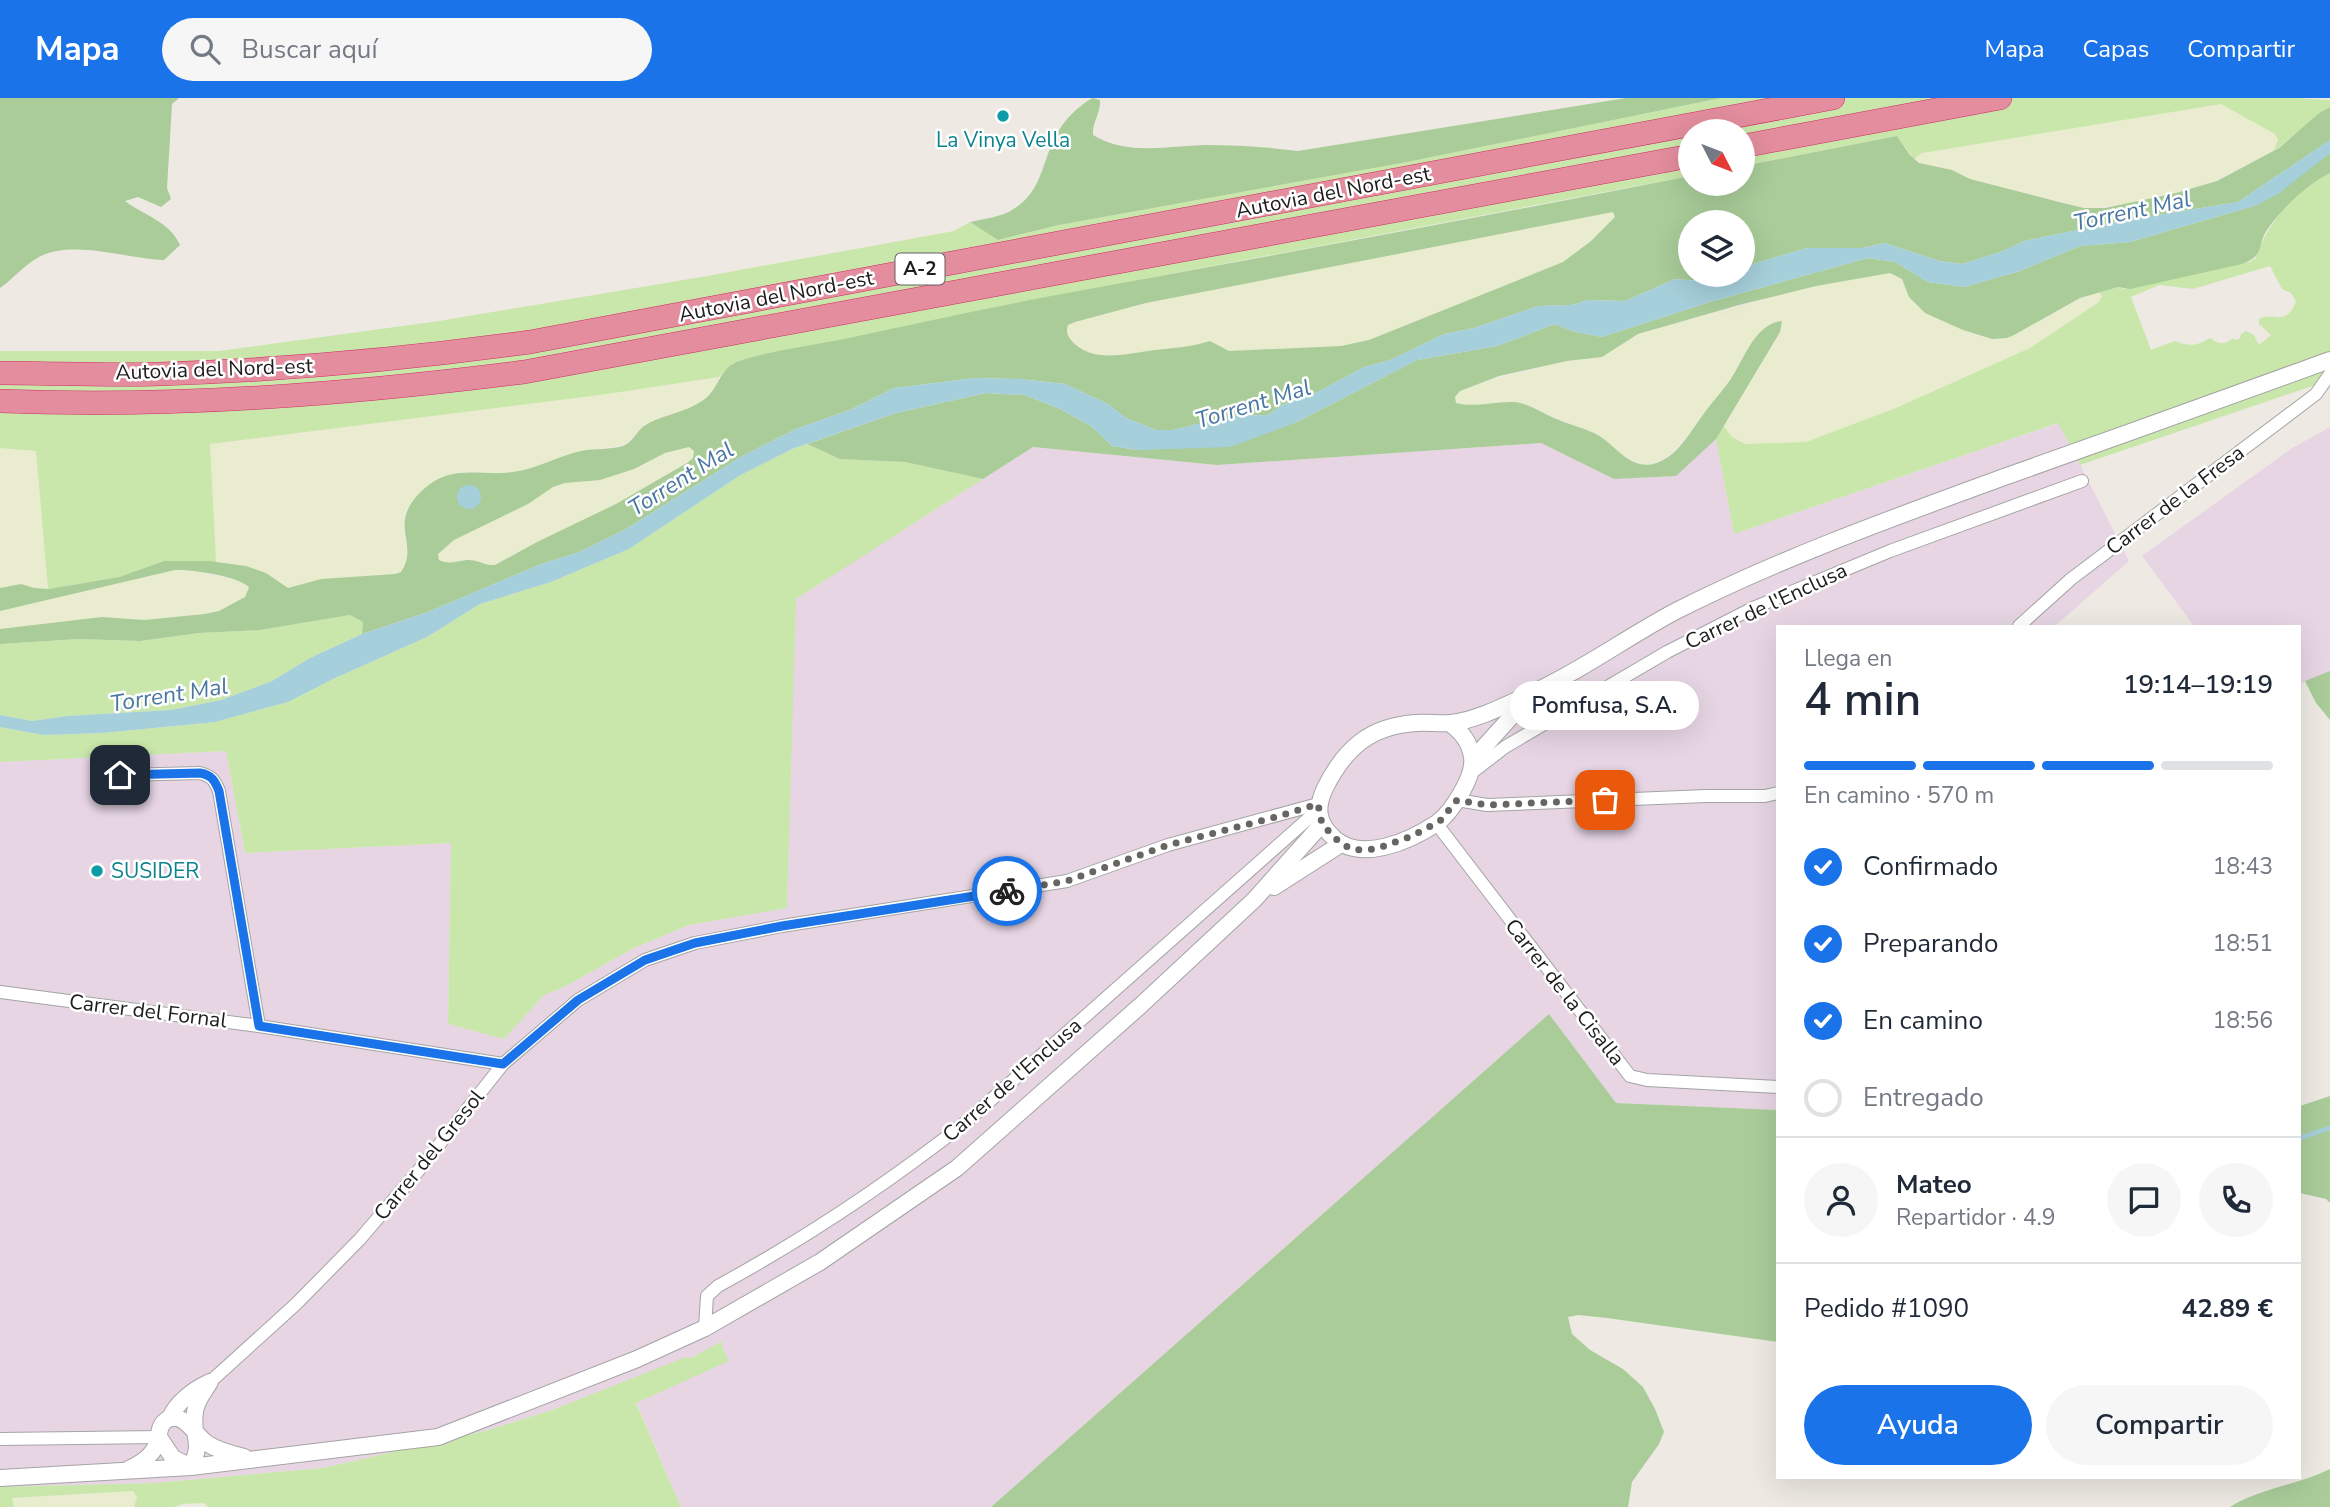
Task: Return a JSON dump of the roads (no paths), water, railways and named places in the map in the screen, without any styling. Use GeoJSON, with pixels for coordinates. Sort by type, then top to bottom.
{"type":"FeatureCollection","features":[{"type":"Feature","properties":{"kind":"highway","name":"Autovia del Nord-est"},"geometry":{"type":"LineString","coordinates":[[0,373],[156,374],[267,370],[416,357],[530,342],[1833,98]]}},
{"type":"Feature","properties":{"kind":"highway"},"geometry":{"type":"LineString","coordinates":[[1755,144],[2000,98]]}},
{"type":"Feature","properties":{"kind":"highway","name":"Autovia del Nord-est"},"geometry":{"type":"LineString","coordinates":[[0,401],[253,399],[345,393],[524,372],[1678,158]]}},
{"type":"Feature","properties":{"kind":"street"},"geometry":{"type":"LineString","coordinates":[[1254,900],[1319,813],[1341,760],[1366,738],[1397,726],[1449,723],[1484,713],[1534,692],[1677,611],[1842,536],[2330,360]]}},
{"type":"Feature","properties":{"kind":"street","name":"Carrer de la Fresa"},"geometry":{"type":"LineString","coordinates":[[2020,625],[2071,579],[2316,394],[2330,374]]}},
{"type":"Feature","properties":{"kind":"street","name":"Carrer de l'Enclusa"},"geometry":{"type":"LineString","coordinates":[[1472,766],[1667,652],[1753,608],[1890,551],[2082,481]]}},
{"type":"Feature","properties":{"kind":"street"},"geometry":{"type":"LineString","coordinates":[[1319,813],[1341,844],[1355,850],[1376,849],[1412,836],[1436,823],[1457,800],[1472,766],[1534,692]]}},
{"type":"Feature","properties":{"kind":"street"},"geometry":{"type":"LineString","coordinates":[[1449,723],[1460,731],[1472,766]]}},
{"type":"Feature","properties":{"kind":"street"},"geometry":{"type":"LineString","coordinates":[[120,775],[200,773],[209,775],[215,781],[219,791],[259,1026]]}},
{"type":"Feature","properties":{"kind":"street"},"geometry":{"type":"LineString","coordinates":[[1457,800],[1487,805],[1776,793]]}},
{"type":"Feature","properties":{"kind":"street","name":"Carrer de l'Enclusa"},"geometry":{"type":"LineString","coordinates":[[705,1328],[707,1296],[718,1286],[833,1219],[910,1166],[966,1122],[1290,832],[1319,813]]}},
{"type":"Feature","properties":{"kind":"street","name":"Carrer del Gresol"},"geometry":{"type":"LineString","coordinates":[[210,1382],[296,1304],[360,1239],[503,1064],[578,1000],[645,960],[695,943],[782,926],[1067,881],[1168,845],[1276,817],[1319,813]]}},
{"type":"Feature","properties":{"kind":"street","name":"Carrer de la Cisalla"},"geometry":{"type":"LineString","coordinates":[[1436,823],[1630,1076],[1647,1080],[1776,1087]]}},
{"type":"Feature","properties":{"kind":"street"},"geometry":{"type":"LineString","coordinates":[[0,1478],[191,1467],[438,1437],[637,1359],[705,1328],[820,1262],[957,1168],[1140,1006],[1254,900],[1341,844]]}},
{"type":"Feature","properties":{"kind":"street","name":"Carrer del Fornal"},"geometry":{"type":"LineString","coordinates":[[0,992],[259,1026],[503,1064]]}},
{"type":"Feature","properties":{"kind":"street"},"geometry":{"type":"LineString","coordinates":[[126,1470],[152,1454],[157,1448],[162,1424],[170,1418],[173,1410],[210,1382]]}},
{"type":"Feature","properties":{"kind":"street"},"geometry":{"type":"LineString","coordinates":[[191,1467],[199,1447],[194,1433],[195,1408],[210,1382]]}},
{"type":"Feature","properties":{"kind":"street"},"geometry":{"type":"LineString","coordinates":[[170,1418],[183,1420],[211,1446],[254,1460]]}},
{"type":"Feature","properties":{"kind":"street"},"geometry":{"type":"LineString","coordinates":[[159,1437],[173,1458],[191,1467]]}},
{"type":"Feature","properties":{"kind":"street"},"geometry":{"type":"LineString","coordinates":[[0,1439],[159,1437]]}},
{"type":"Feature","properties":{"kind":"water"},"geometry":{"type":"Polygon","coordinates":[[[2330,140],[2330,153],[2278,194],[2257,205],[2130,242],[2080,246],[2020,271],[1964,287],[1928,282],[1895,262],[1868,258],[1710,302],[1602,337],[1572,331],[1555,324],[1497,346],[1417,360],[1295,423],[1230,447],[1138,450],[1112,446],[1091,426],[1060,409],[1025,395],[986,393],[896,413],[792,449],[739,476],[629,549],[551,582],[480,604],[427,637],[288,702],[215,722],[103,733],[43,735],[0,727],[0,715],[32,721],[67,716],[171,710],[221,700],[272,681],[310,658],[362,634],[428,612],[541,564],[577,553],[626,529],[744,455],[796,429],[852,409],[894,388],[975,378],[1065,384],[1108,404],[1126,418],[1156,430],[1173,430],[1232,416],[1267,415],[1284,404],[1314,394],[1364,367],[1388,361],[1444,334],[1474,328],[1538,306],[1572,305],[1588,300],[1625,301],[1675,279],[1678,279],[1678,287],[1755,287],[1755,263],[1807,248],[1862,248],[1885,243],[1939,261],[1963,264],[2024,241],[2122,221],[2238,202],[2330,140]]]}},
{"type":"Feature","properties":{"kind":"water"},"geometry":{"type":"Polygon","coordinates":[[[469,485],[480,492],[481,497],[474,508],[469,509],[458,502],[457,497],[464,486],[469,485]]]}},
{"type":"Feature","properties":{"kind":"waterway"},"geometry":{"type":"LineString","coordinates":[[2301,1138],[2330,1128]]}},
{"type":"Feature","properties":{"kind":"place","name":"La Vinya Vella"},"geometry":{"type":"Point","coordinates":[1003,116]}},
{"type":"Feature","properties":{"kind":"place","name":"Pomfusa, S.A."},"geometry":{"type":"Point","coordinates":[1605,800]}},
{"type":"Feature","properties":{"kind":"place","name":"SUSIDER"},"geometry":{"type":"Point","coordinates":[97,871]}},
{"type":"Feature","properties":{"kind":"water label","name":"Torrent Mal"},"geometry":{"type":"Point","coordinates":[2132,211]}},
{"type":"Feature","properties":{"kind":"water label","name":"Torrent Mal"},"geometry":{"type":"Point","coordinates":[1253,404]}},
{"type":"Feature","properties":{"kind":"water label","name":"Torrent Mal"},"geometry":{"type":"Point","coordinates":[681,479]}},
{"type":"Feature","properties":{"kind":"water label","name":"Torrent Mal"},"geometry":{"type":"Point","coordinates":[169,695]}}]}
